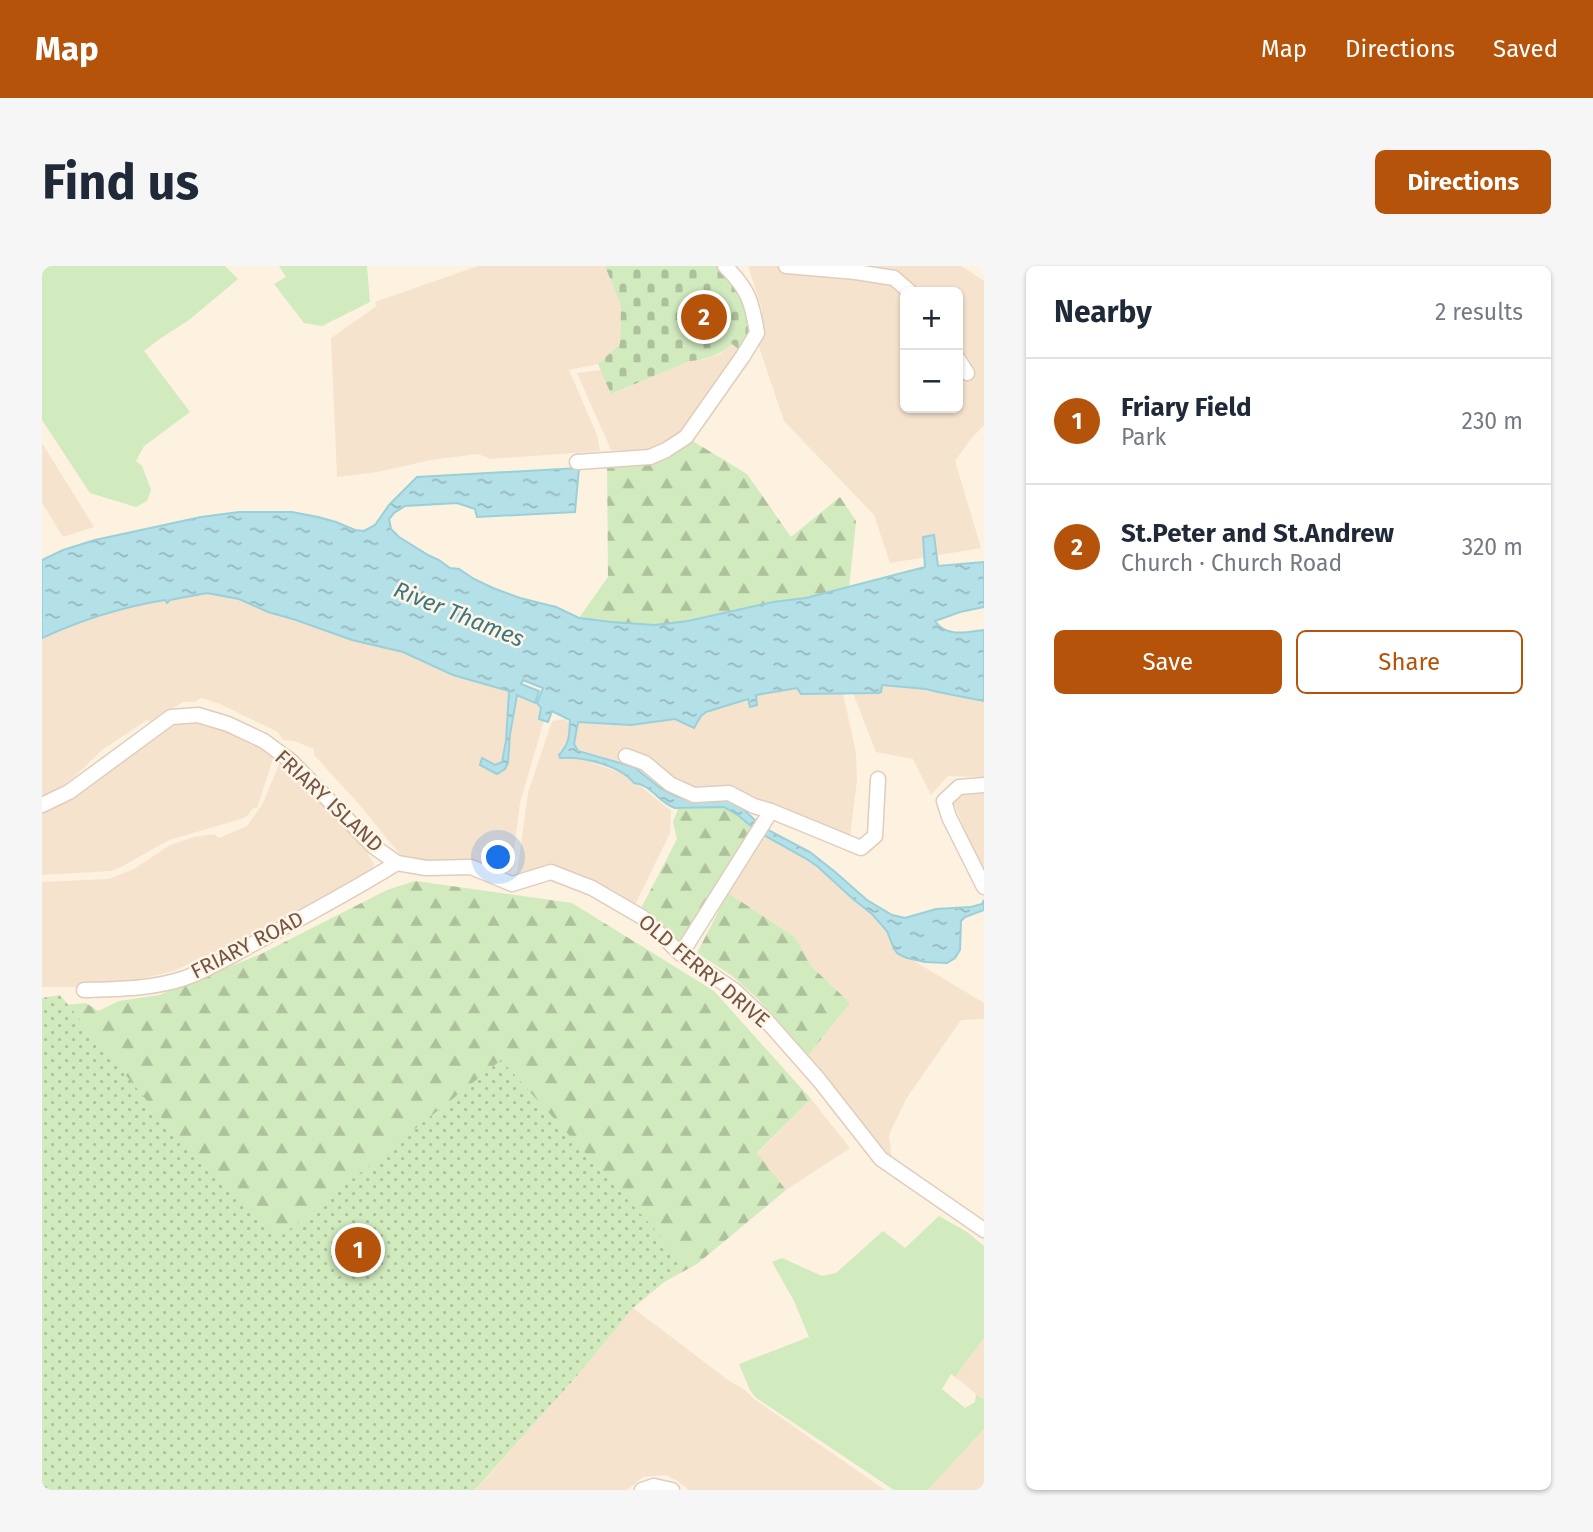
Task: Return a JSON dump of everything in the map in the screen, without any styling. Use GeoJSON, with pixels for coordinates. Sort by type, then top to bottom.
{"type":"FeatureCollection","features":[{"type":"Feature","properties":{"kind":"street"},"geometry":{"type":"LineString","coordinates":[[577,462],[650,457],[686,437],[757,333],[753,306],[739,281],[725,266]]}},
{"type":"Feature","properties":{"kind":"street"},"geometry":{"type":"LineString","coordinates":[[786,266],[894,278],[904,287]]}},
{"type":"Feature","properties":{"kind":"street"},"geometry":{"type":"LineString","coordinates":[[963,367],[967,373]]}},
{"type":"Feature","properties":{"kind":"street","name":"FRIARY ISLAND"},"geometry":{"type":"LineString","coordinates":[[42,805],[69,792],[171,717],[198,715],[228,723],[264,741],[291,761],[373,846],[397,863]]}},
{"type":"Feature","properties":{"kind":"street"},"geometry":{"type":"LineString","coordinates":[[626,756],[645,763],[670,783],[694,795],[729,793],[754,806],[860,848],[875,836],[878,779]]}},
{"type":"Feature","properties":{"kind":"street"},"geometry":{"type":"LineString","coordinates":[[984,785],[959,787],[944,801],[949,817],[984,887]]}},
{"type":"Feature","properties":{"kind":"street"},"geometry":{"type":"LineString","coordinates":[[681,954],[771,811]]}},
{"type":"Feature","properties":{"kind":"street","name":"OLD FERRY DRIVE"},"geometry":{"type":"LineString","coordinates":[[397,863],[426,868],[471,867],[512,884],[551,872],[592,888],[642,917],[681,954],[734,990],[766,1020],[819,1080],[881,1159],[984,1230]]}},
{"type":"Feature","properties":{"kind":"street","name":"FRIARY ROAD"},"geometry":{"type":"LineString","coordinates":[[84,990],[153,986],[186,978],[331,902],[397,863]]}},
{"type":"Feature","properties":{"kind":"street"},"geometry":{"type":"LineString","coordinates":[[642,1490],[654,1486],[672,1490]]}},
{"type":"Feature","properties":{"kind":"shaded area"},"geometry":{"type":"Polygon","coordinates":[[[478,266],[605,266],[621,306],[620,344],[598,364],[569,370],[597,435],[600,451],[491,459],[478,454],[337,477],[331,338],[377,306],[375,302],[478,266]]]}},
{"type":"Feature","properties":{"kind":"shaded area"},"geometry":{"type":"Polygon","coordinates":[[[748,266],[961,266],[984,281],[984,425],[955,461],[981,548],[890,563],[874,515],[784,421],[758,344],[762,332],[762,309],[748,266]]]}},
{"type":"Feature","properties":{"kind":"shaded area"},"geometry":{"type":"Polygon","coordinates":[[[732,344],[741,350],[683,435],[646,452],[611,450],[577,373],[601,370],[612,394],[690,361],[704,360],[720,354],[732,344]]]}},
{"type":"Feature","properties":{"kind":"shaded area"},"geometry":{"type":"Polygon","coordinates":[[[42,443],[94,527],[63,537],[42,503],[42,443]]]}},
{"type":"Feature","properties":{"kind":"shaded area"},"geometry":{"type":"Polygon","coordinates":[[[207,593],[239,599],[268,612],[352,640],[403,652],[453,675],[509,691],[547,710],[520,803],[511,872],[402,857],[314,755],[314,749],[294,741],[283,740],[278,732],[220,704],[201,698],[195,702],[183,702],[151,722],[147,720],[102,750],[74,777],[42,799],[42,638],[86,620],[137,604],[166,600],[167,603],[170,600],[207,593]]]}},
{"type":"Feature","properties":{"kind":"shaded area"},"geometry":{"type":"Polygon","coordinates":[[[881,685],[926,689],[984,701],[984,777],[948,776],[931,795],[913,759],[876,752],[853,693],[879,693],[881,685]]]}},
{"type":"Feature","properties":{"kind":"shaded area"},"geometry":{"type":"Polygon","coordinates":[[[798,688],[801,694],[843,693],[856,753],[857,780],[850,836],[772,807],[675,785],[621,754],[618,763],[578,751],[574,744],[577,722],[631,725],[675,718],[693,728],[706,712],[746,700],[750,707],[756,695],[798,688]]]}},
{"type":"Feature","properties":{"kind":"shaded area"},"geometry":{"type":"Polygon","coordinates":[[[200,714],[275,753],[257,808],[253,808],[244,818],[169,840],[111,871],[42,875],[42,812],[71,795],[153,737],[160,735],[180,716],[200,714]]]}},
{"type":"Feature","properties":{"kind":"shaded area"},"geometry":{"type":"Polygon","coordinates":[[[565,719],[570,724],[568,754],[627,775],[671,811],[670,833],[631,913],[581,885],[517,874],[528,793],[552,721],[565,719]]]}},
{"type":"Feature","properties":{"kind":"shaded area"},"geometry":{"type":"Polygon","coordinates":[[[285,750],[368,854],[374,864],[372,870],[292,928],[282,917],[251,935],[174,971],[116,985],[42,987],[42,882],[109,879],[134,869],[170,845],[214,834],[219,838],[247,826],[262,805],[285,750]]]}},
{"type":"Feature","properties":{"kind":"shaded area"},"geometry":{"type":"Polygon","coordinates":[[[961,792],[984,793],[984,877],[953,801],[961,792]]]}},
{"type":"Feature","properties":{"kind":"shaded area"},"geometry":{"type":"Polygon","coordinates":[[[760,834],[814,862],[888,928],[894,949],[984,1003],[984,1019],[961,1020],[906,1099],[889,1135],[892,1161],[806,1058],[850,1003],[812,967],[795,937],[728,893],[760,834]]]}},
{"type":"Feature","properties":{"kind":"shaded area"},"geometry":{"type":"Polygon","coordinates":[[[811,1099],[850,1148],[786,1190],[757,1154],[811,1099]]]}},
{"type":"Feature","properties":{"kind":"shaded area"},"geometry":{"type":"Polygon","coordinates":[[[633,1308],[754,1399],[885,1490],[689,1490],[665,1475],[643,1477],[627,1490],[476,1490],[633,1308]]]}},
{"type":"Feature","properties":{"kind":"shaded area"},"geometry":{"type":"Polygon","coordinates":[[[984,1338],[984,1400],[955,1377],[984,1338]]]}},
{"type":"Feature","properties":{"kind":"shaded area"},"geometry":{"type":"Polygon","coordinates":[[[984,1429],[984,1490],[928,1490],[962,1453],[984,1429]]]}},
{"type":"Feature","properties":{"kind":"green space"},"geometry":{"type":"Polygon","coordinates":[[[42,266],[225,266],[238,279],[189,320],[144,351],[190,412],[144,446],[136,461],[142,466],[151,490],[147,501],[136,507],[90,493],[42,420],[42,266]]]}},
{"type":"Feature","properties":{"kind":"green space"},"geometry":{"type":"Polygon","coordinates":[[[279,266],[367,266],[370,302],[322,326],[304,323],[274,284],[286,277],[279,266]]]}},
{"type":"Feature","properties":{"kind":"green space"},"geometry":{"type":"Polygon","coordinates":[[[605,266],[734,266],[750,328],[741,351],[732,344],[712,356],[690,361],[611,394],[598,364],[620,344],[621,306],[605,266]]]}},
{"type":"Feature","properties":{"kind":"green space"},"geometry":{"type":"Polygon","coordinates":[[[686,437],[747,474],[791,537],[840,497],[856,521],[849,588],[688,621],[655,625],[579,618],[608,577],[607,461],[650,457],[686,437]]]}},
{"type":"Feature","properties":{"kind":"green space"},"geometry":{"type":"Polygon","coordinates":[[[726,807],[755,829],[689,950],[636,918],[677,839],[673,822],[678,809],[726,807]]]}},
{"type":"Feature","properties":{"kind":"green space"},"geometry":{"type":"Polygon","coordinates":[[[415,881],[572,903],[714,991],[811,1099],[757,1153],[786,1190],[697,1264],[635,1298],[275,1248],[42,1007],[86,1003],[98,1011],[119,1001],[159,995],[261,954],[387,890],[415,881]]]}},
{"type":"Feature","properties":{"kind":"green space"},"geometry":{"type":"Polygon","coordinates":[[[728,893],[795,937],[812,967],[850,1003],[806,1058],[758,999],[731,975],[697,953],[728,893]]]}},
{"type":"Feature","properties":{"kind":"green space"},"geometry":{"type":"Polygon","coordinates":[[[60,995],[152,1107],[216,1179],[280,1237],[501,1060],[686,1264],[633,1308],[576,1377],[475,1490],[42,1490],[42,998],[60,995]]]}},
{"type":"Feature","properties":{"kind":"green space"},"geometry":{"type":"Polygon","coordinates":[[[939,1216],[967,1232],[984,1246],[984,1338],[955,1377],[951,1374],[942,1389],[965,1408],[975,1402],[976,1394],[984,1400],[984,1429],[928,1490],[894,1490],[755,1397],[739,1364],[809,1337],[794,1301],[772,1262],[782,1258],[822,1276],[836,1273],[883,1231],[905,1248],[939,1216]]]}},
{"type":"Feature","properties":{"kind":"water","name":"River Thames"},"geometry":{"type":"Polygon","coordinates":[[[579,468],[575,512],[477,517],[475,509],[457,503],[405,506],[389,519],[391,529],[399,537],[450,568],[459,569],[474,579],[520,598],[556,607],[579,618],[655,625],[806,598],[925,567],[923,537],[934,535],[938,566],[984,562],[984,607],[935,621],[951,632],[984,630],[984,701],[926,689],[882,685],[879,693],[801,694],[797,688],[756,695],[757,705],[750,707],[748,699],[706,712],[694,728],[675,719],[631,725],[578,722],[574,744],[578,751],[634,767],[660,788],[676,796],[686,799],[727,798],[738,804],[761,826],[810,852],[867,900],[892,915],[905,918],[936,909],[971,907],[982,904],[984,900],[984,910],[961,921],[960,950],[955,958],[947,963],[925,962],[898,954],[887,931],[872,914],[817,866],[758,832],[724,807],[675,808],[610,767],[589,760],[560,758],[568,739],[570,720],[552,711],[548,722],[539,719],[541,708],[537,703],[543,688],[523,680],[521,684],[539,691],[535,703],[517,695],[508,763],[505,769],[497,774],[480,765],[482,758],[495,765],[502,762],[509,691],[453,675],[403,652],[352,640],[268,612],[239,599],[207,593],[170,600],[167,603],[165,600],[133,606],[72,625],[42,638],[42,560],[63,550],[95,540],[201,517],[239,512],[292,512],[364,531],[375,525],[389,505],[417,477],[579,468]]]}},
{"type":"Feature","properties":{"kind":"place","name":"St.Peter and St.Andrew"},"geometry":{"type":"Point","coordinates":[704,317]}},
{"type":"Feature","properties":{"kind":"place","name":"Friary Field"},"geometry":{"type":"Point","coordinates":[358,1250]}}]}
